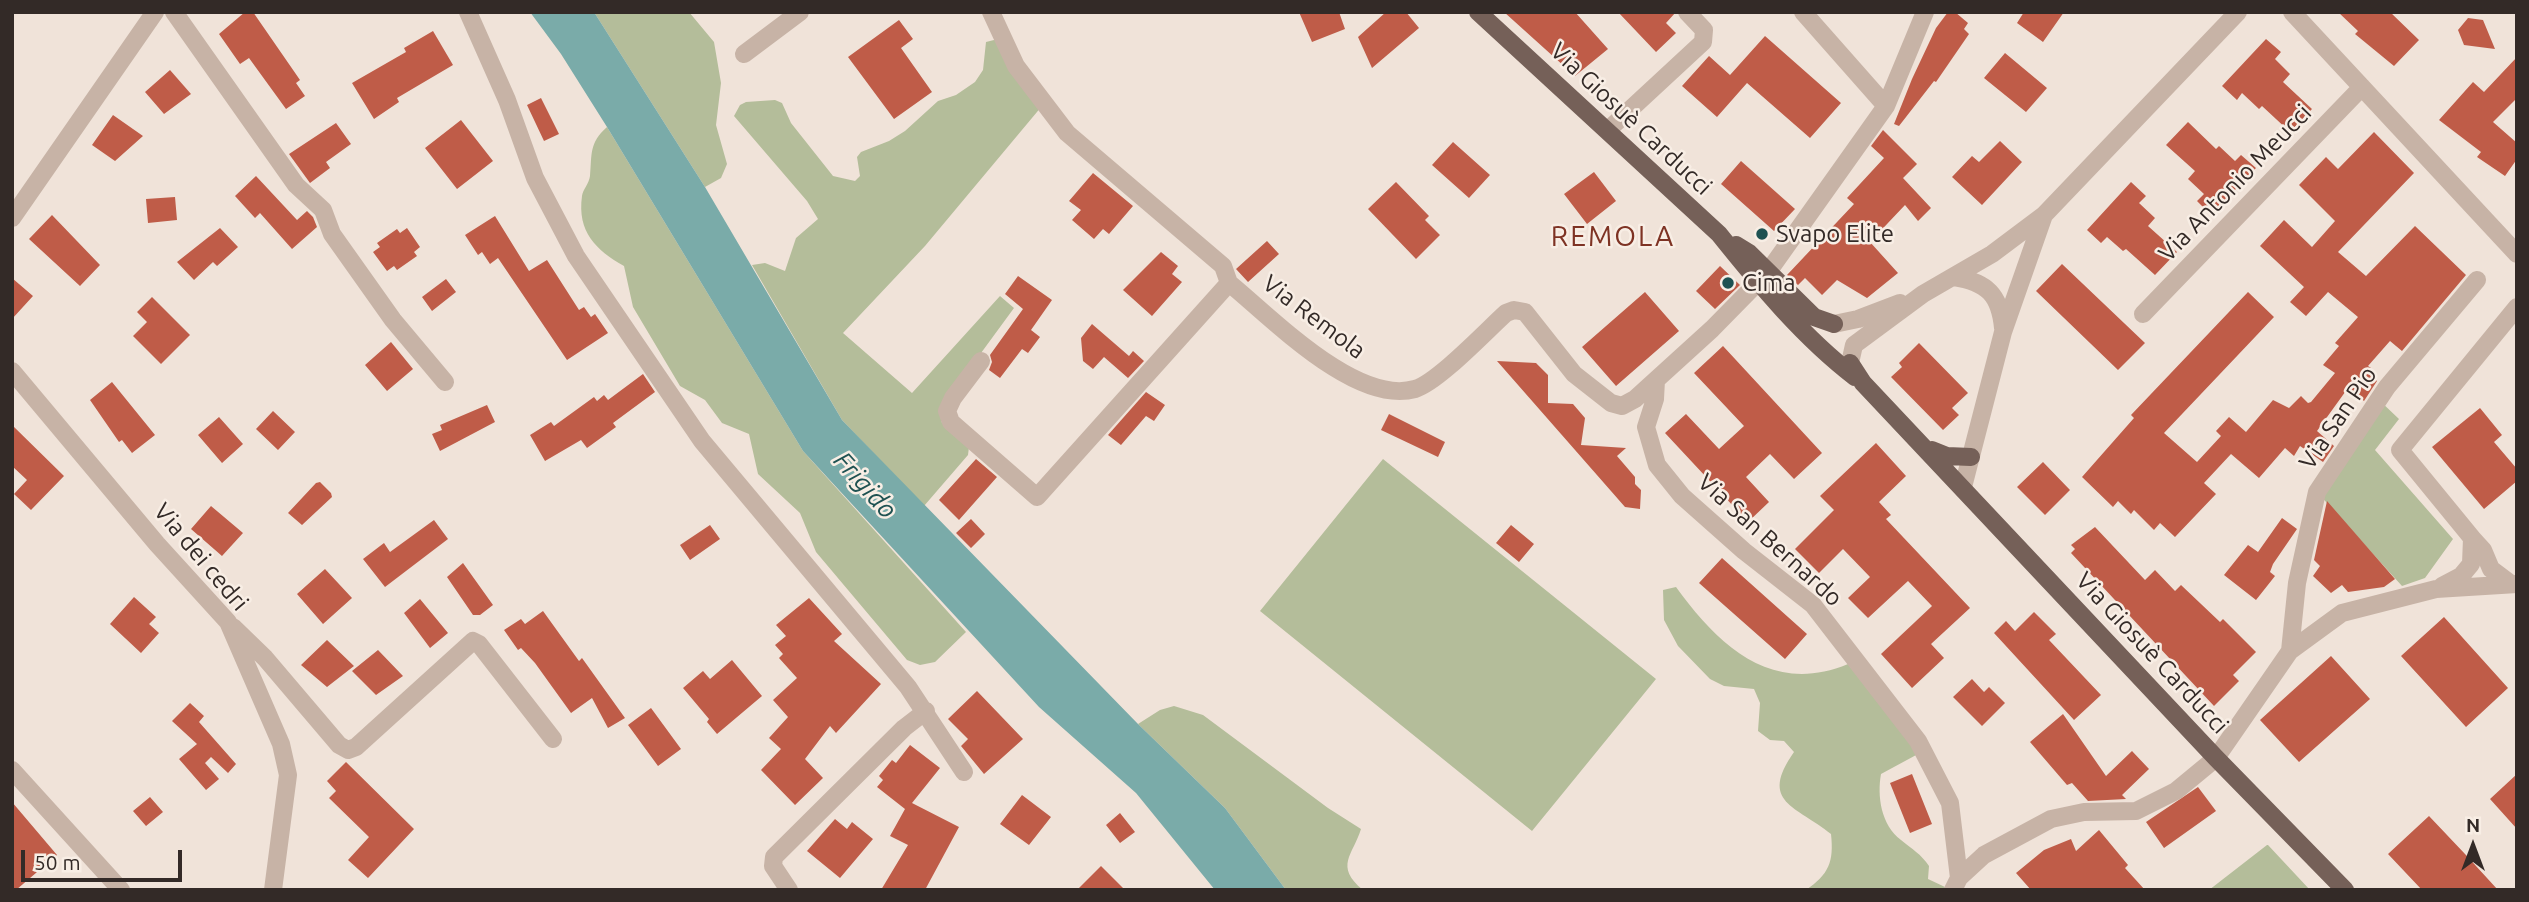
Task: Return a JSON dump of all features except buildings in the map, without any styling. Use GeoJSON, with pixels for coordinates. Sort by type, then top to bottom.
{"type":"FeatureCollection","features":[{"type":"Feature","properties":{"kind":"main road","name":"Via Giosuè Carducci"},"geometry":{"type":"LineString","coordinates":[[1478,12],[1608,130],[1763,277],[1832,359],[1863,383],[1926,447],[2216,758],[2345,890]]}},
{"type":"Feature","properties":{"kind":"main road","name":"Via Giosuè Carducci"},"geometry":{"type":"LineString","coordinates":[[1763,277],[1814,317],[1834,324]]}},
{"type":"Feature","properties":{"kind":"main road","name":"Via Giosuè Carducci"},"geometry":{"type":"LineString","coordinates":[[1850,363],[1863,383]]}},
{"type":"Feature","properties":{"kind":"main road","name":"Via Giosuè Carducci"},"geometry":{"type":"LineString","coordinates":[[1926,447],[1947,456],[1971,457]]}},
{"type":"Feature","properties":{"kind":"street"},"geometry":{"type":"LineString","coordinates":[[12,218],[155,12]]}},
{"type":"Feature","properties":{"kind":"street"},"geometry":{"type":"LineString","coordinates":[[174,12],[296,185],[323,210],[332,234],[393,320],[444,382]]}},
{"type":"Feature","properties":{"kind":"street"},"geometry":{"type":"LineString","coordinates":[[468,12],[507,100],[535,178],[576,256],[702,441],[816,574],[926,711],[964,772]]}},
{"type":"Feature","properties":{"kind":"street"},"geometry":{"type":"LineString","coordinates":[[744,54],[800,12]]}},
{"type":"Feature","properties":{"kind":"street"},"geometry":{"type":"LineString","coordinates":[[991,12],[1016,66],[1067,133],[1223,266],[1229,283]]}},
{"type":"Feature","properties":{"kind":"street"},"geometry":{"type":"LineString","coordinates":[[1608,130],[1703,42],[1704,30],[1687,12]]}},
{"type":"Feature","properties":{"kind":"street"},"geometry":{"type":"LineString","coordinates":[[1802,12],[1886,106]]}},
{"type":"Feature","properties":{"kind":"street","name":"Via Remola"},"geometry":{"type":"LineString","coordinates":[[981,361],[953,398],[947,411],[951,422],[1037,497],[1229,283],[1331,365],[1355,379],[1389,391],[1416,389],[1451,363],[1506,313],[1514,310],[1525,312],[1574,374],[1611,403],[1622,406],[1635,400],[1763,277],[1886,106],[1925,12]]}},
{"type":"Feature","properties":{"kind":"street"},"geometry":{"type":"LineString","coordinates":[[1834,324],[1858,319],[1923,294],[1992,254],[2044,215],[2238,12]]}},
{"type":"Feature","properties":{"kind":"street"},"geometry":{"type":"LineString","coordinates":[[2292,12],[2517,254]]}},
{"type":"Feature","properties":{"kind":"street","name":"Via Antonio Meucci"},"geometry":{"type":"LineString","coordinates":[[2143,314],[2362,87]]}},
{"type":"Feature","properties":{"kind":"street"},"geometry":{"type":"LineString","coordinates":[[1963,486],[2003,332],[2044,215]]}},
{"type":"Feature","properties":{"kind":"street"},"geometry":{"type":"LineString","coordinates":[[1954,277],[1975,281],[1990,292],[2001,310],[2003,332]]}},
{"type":"Feature","properties":{"kind":"street","name":"Via San Pio"},"geometry":{"type":"LineString","coordinates":[[2290,650],[2297,583],[2317,492],[2387,387],[2477,280]]}},
{"type":"Feature","properties":{"kind":"street"},"geometry":{"type":"LineString","coordinates":[[1850,363],[1854,345],[1923,294]]}},
{"type":"Feature","properties":{"kind":"street"},"geometry":{"type":"LineString","coordinates":[[2514,584],[2491,569],[2483,550],[2400,450],[2517,307]]}},
{"type":"Feature","properties":{"kind":"street","name":"Via dei cedri"},"geometry":{"type":"LineString","coordinates":[[12,371],[157,544],[228,622],[281,744],[288,775],[272,890]]}},
{"type":"Feature","properties":{"kind":"street","name":"Via San Bernardo"},"geometry":{"type":"LineString","coordinates":[[1656,380],[1657,390],[1646,427],[1657,465],[1682,496],[1744,551],[1813,605],[1918,741],[1950,803],[1956,884]]}},
{"type":"Feature","properties":{"kind":"street"},"geometry":{"type":"LineString","coordinates":[[2436,589],[2460,576],[2471,564],[2472,538]]}},
{"type":"Feature","properties":{"kind":"street"},"geometry":{"type":"LineString","coordinates":[[1956,884],[1984,855],[2029,829],[2068,814],[2136,811],[2176,791],[2216,758],[2290,650],[2343,613],[2436,589],[2514,584]]}},
{"type":"Feature","properties":{"kind":"street"},"geometry":{"type":"LineString","coordinates":[[228,622],[265,658],[339,745],[348,750],[356,747],[473,641],[479,644],[553,739]]}},
{"type":"Feature","properties":{"kind":"street"},"geometry":{"type":"LineString","coordinates":[[789,890],[773,866],[774,857],[904,728],[926,711]]}},
{"type":"Feature","properties":{"kind":"street"},"geometry":{"type":"LineString","coordinates":[[12,770],[121,890]]}},
{"type":"Feature","properties":{"kind":"green space"},"geometry":{"type":"Polygon","coordinates":[[[594,12],[689,12],[714,42],[721,83],[716,125],[727,164],[721,178],[705,187],[594,12]]]}},
{"type":"Feature","properties":{"kind":"green space"},"geometry":{"type":"Polygon","coordinates":[[[998,39],[1042,106],[925,246],[843,333],[912,393],[1000,296],[1014,308],[940,409],[942,423],[969,447],[968,455],[924,506],[842,420],[752,265],[765,263],[785,271],[796,238],[818,219],[807,201],[734,116],[740,105],[746,102],[775,100],[782,103],[791,123],[833,176],[855,181],[860,176],[857,157],[861,152],[889,141],[905,131],[938,101],[956,95],[975,82],[983,70],[986,42],[998,39]]]}},
{"type":"Feature","properties":{"kind":"green space"},"geometry":{"type":"Polygon","coordinates":[[[607,127],[803,451],[966,632],[935,662],[920,665],[907,660],[816,552],[800,513],[758,474],[749,434],[722,423],[705,400],[680,386],[633,307],[624,266],[597,246],[583,220],[582,196],[589,179],[592,149],[607,127]]]}},
{"type":"Feature","properties":{"kind":"green space"},"geometry":{"type":"Polygon","coordinates":[[[2379,400],[2399,419],[2375,450],[2453,539],[2425,578],[2402,586],[2317,492],[2379,400]]]}},
{"type":"Feature","properties":{"kind":"green space"},"geometry":{"type":"Polygon","coordinates":[[[1383,459],[1656,679],[1532,831],[1260,611],[1383,459]]]}},
{"type":"Feature","properties":{"kind":"green space"},"geometry":{"type":"Polygon","coordinates":[[[1676,587],[1710,628],[1729,645],[1749,659],[1771,669],[1795,674],[1820,672],[1848,664],[1918,754],[1881,774],[1882,810],[1894,834],[1929,866],[1928,879],[1945,887],[1944,890],[1806,890],[1825,873],[1832,852],[1831,834],[1786,802],[1781,793],[1780,782],[1784,769],[1794,752],[1784,741],[1770,740],[1758,731],[1760,703],[1754,689],[1724,686],[1710,679],[1678,646],[1664,620],[1663,590],[1676,587]]]}},
{"type":"Feature","properties":{"kind":"green space"},"geometry":{"type":"Polygon","coordinates":[[[1174,706],[1203,715],[1328,808],[1361,829],[1350,853],[1348,867],[1354,882],[1363,890],[1286,890],[1225,808],[1138,724],[1160,710],[1174,706]]]}},
{"type":"Feature","properties":{"kind":"green space"},"geometry":{"type":"Polygon","coordinates":[[[2267,845],[2310,890],[2209,890],[2267,845]]]}},
{"type":"Feature","properties":{"kind":"water","name":"Frigido"},"geometry":{"type":"Polygon","coordinates":[[[530,12],[594,12],[705,187],[842,420],[1138,724],[1225,808],[1286,890],[1215,890],[1136,793],[1039,707],[803,451],[607,127],[561,54],[530,12]]]}},
{"type":"Feature","properties":{"kind":"place","name":"Svapo Elite"},"geometry":{"type":"Point","coordinates":[1762,234]}},
{"type":"Feature","properties":{"kind":"place","name":"Cima"},"geometry":{"type":"Point","coordinates":[1728,283]}},
{"type":"Feature","properties":{"kind":"district","name":"REMOLA"},"geometry":{"type":"Point","coordinates":[1613,237]}}]}
